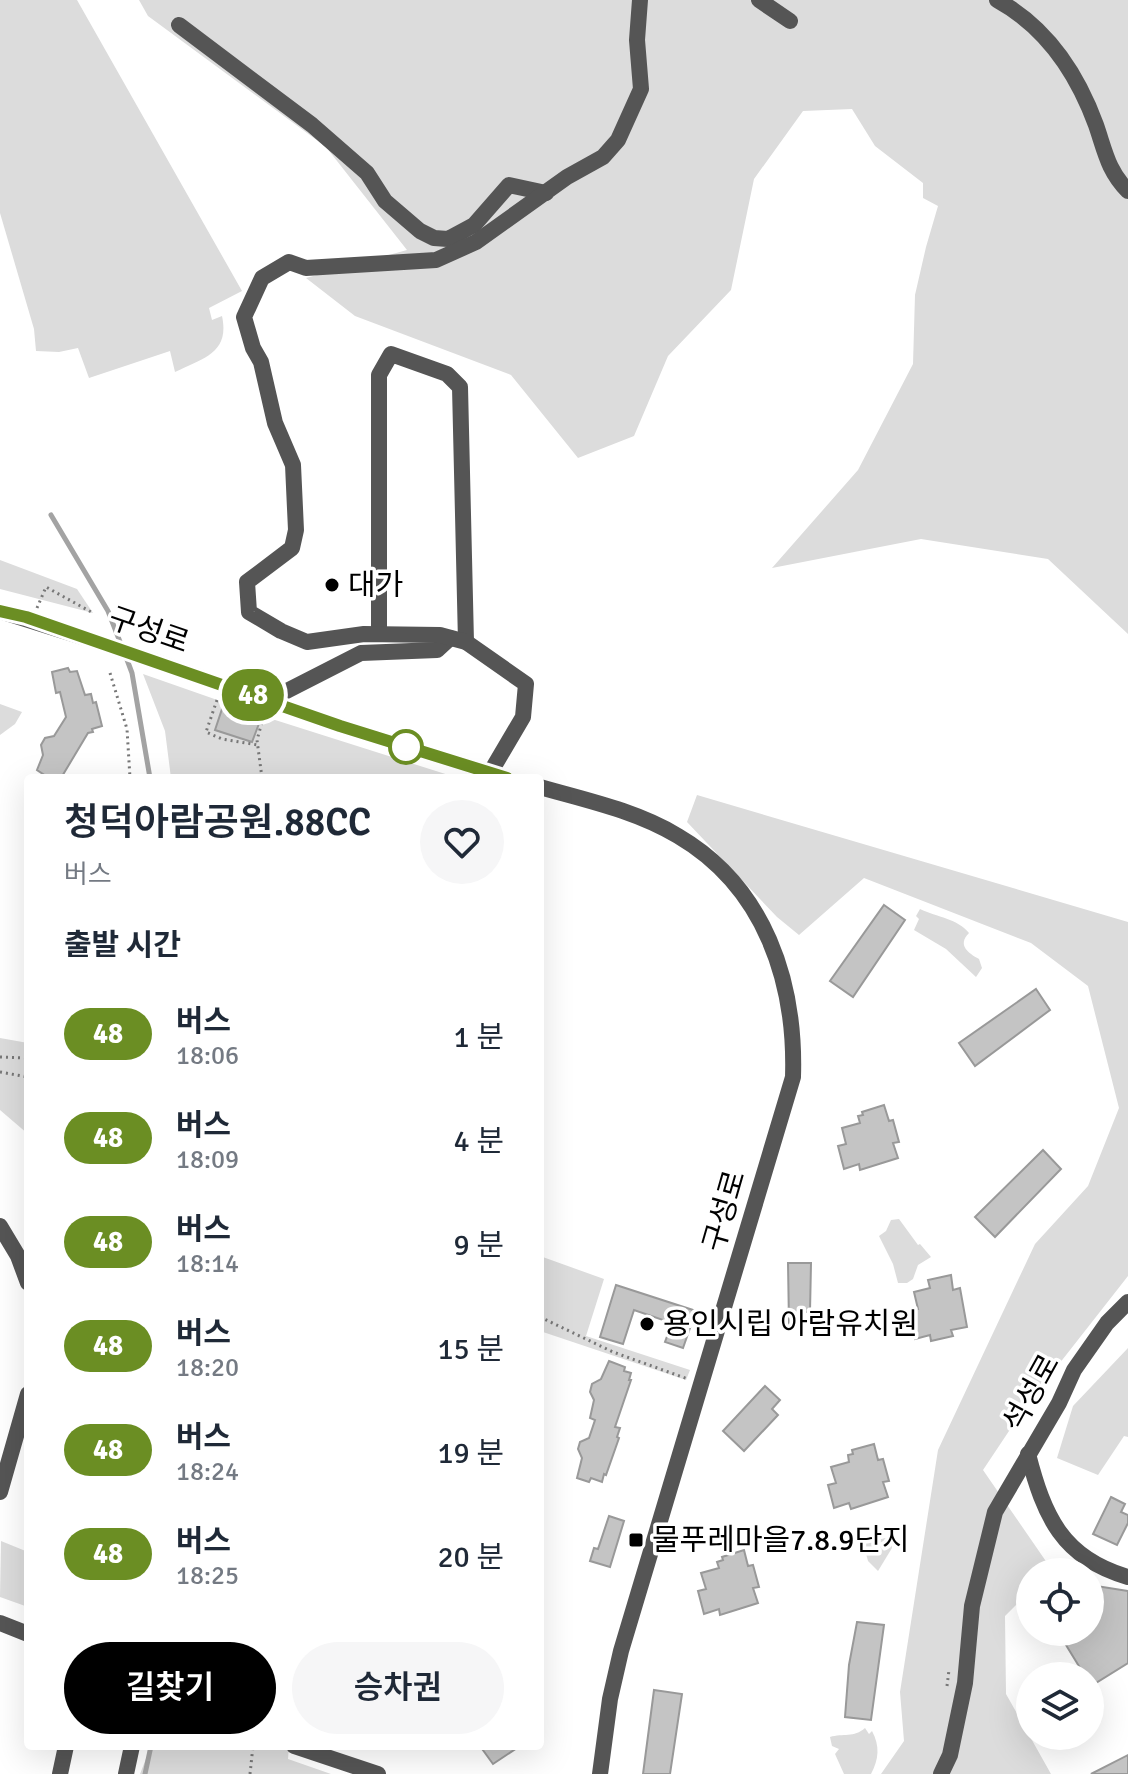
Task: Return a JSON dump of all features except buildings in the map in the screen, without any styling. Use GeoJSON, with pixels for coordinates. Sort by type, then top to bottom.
{"type":"FeatureCollection","features":[{"type":"Feature","properties":{"kind":"street"},"geometry":{"type":"LineString","coordinates":[[490,773],[523,717],[526,684],[458,640],[440,635],[379,634],[307,642],[249,612],[247,582],[292,548],[296,530],[293,465],[275,423],[261,362],[253,348],[244,317],[262,278],[289,262],[306,268],[436,260],[476,242],[567,177],[603,157],[618,140],[641,89],[637,40],[640,0]]}},
{"type":"Feature","properties":{"kind":"street"},"geometry":{"type":"LineString","coordinates":[[759,0],[790,21]]}},
{"type":"Feature","properties":{"kind":"street"},"geometry":{"type":"LineString","coordinates":[[997,0],[1014,9],[1051,42],[1075,77],[1114,177],[1128,191]]}},
{"type":"Feature","properties":{"kind":"street"},"geometry":{"type":"LineString","coordinates":[[179,25],[312,125],[367,173],[385,201],[420,231],[434,238],[448,239],[474,225],[509,185],[546,193]]}},
{"type":"Feature","properties":{"kind":"street"},"geometry":{"type":"LineString","coordinates":[[379,634],[379,375],[391,354],[447,374],[460,387],[458,640]]}},
{"type":"Feature","properties":{"kind":"street","name":"구성로"},"geometry":{"type":"LineString","coordinates":[[0,611],[32,619],[493,774]]}},
{"type":"Feature","properties":{"kind":"street"},"geometry":{"type":"LineString","coordinates":[[269,700],[361,653],[437,650],[458,640]]}},
{"type":"Feature","properties":{"kind":"street","name":"구성로"},"geometry":{"type":"LineString","coordinates":[[544,788],[655,824],[695,847],[737,886],[775,951],[789,1001],[792,1029],[793,1077],[621,1651],[610,1699],[600,1774]]}},
{"type":"Feature","properties":{"kind":"street"},"geometry":{"type":"LineString","coordinates":[[0,1226],[24,1272]]}},
{"type":"Feature","properties":{"kind":"street","name":"석성로"},"geometry":{"type":"LineString","coordinates":[[1128,1302],[1107,1323],[1074,1370],[1059,1403],[1028,1454],[1038,1493],[1062,1537],[1091,1564],[1128,1577]]}},
{"type":"Feature","properties":{"kind":"street"},"geometry":{"type":"LineString","coordinates":[[0,1492],[24,1408]]}},
{"type":"Feature","properties":{"kind":"street"},"geometry":{"type":"LineString","coordinates":[[941,1774],[950,1755],[965,1683],[972,1606],[995,1512],[1028,1454]]}},
{"type":"Feature","properties":{"kind":"street"},"geometry":{"type":"LineString","coordinates":[[0,1623],[24,1632]]}},
{"type":"Feature","properties":{"kind":"street"},"geometry":{"type":"LineString","coordinates":[[60,1774],[65,1750]]}},
{"type":"Feature","properties":{"kind":"street"},"geometry":{"type":"LineString","coordinates":[[126,1774],[131,1750]]}},
{"type":"Feature","properties":{"kind":"street"},"geometry":{"type":"LineString","coordinates":[[306,1750],[378,1774]]}},
{"type":"Feature","properties":{"kind":"path"},"geometry":{"type":"LineString","coordinates":[[32,619],[46,587],[93,613]]}},
{"type":"Feature","properties":{"kind":"path"},"geometry":{"type":"LineString","coordinates":[[110,673],[127,729],[130,774]]}},
{"type":"Feature","properties":{"kind":"path"},"geometry":{"type":"LineString","coordinates":[[222,684],[206,732],[222,739],[258,745]]}},
{"type":"Feature","properties":{"kind":"path"},"geometry":{"type":"LineString","coordinates":[[262,774],[258,745],[269,700]]}},
{"type":"Feature","properties":{"kind":"path"},"geometry":{"type":"LineString","coordinates":[[0,1057],[24,1058]]}},
{"type":"Feature","properties":{"kind":"path"},"geometry":{"type":"LineString","coordinates":[[0,1072],[24,1076]]}},
{"type":"Feature","properties":{"kind":"path"},"geometry":{"type":"LineString","coordinates":[[544,1319],[613,1352],[703,1382]]}},
{"type":"Feature","properties":{"kind":"path"},"geometry":{"type":"LineString","coordinates":[[250,1774],[253,1750]]}},
{"type":"Feature","properties":{"kind":"shaded area"},"geometry":{"type":"Polygon","coordinates":[[[0,0],[77,0],[242,291],[209,308],[212,320],[222,316],[222,338],[212,353],[204,358],[175,372],[170,351],[89,378],[78,348],[59,352],[36,351],[34,329],[0,213],[0,0]]]}},
{"type":"Feature","properties":{"kind":"shaded area"},"geometry":{"type":"Polygon","coordinates":[[[139,0],[1128,0],[1128,634],[1048,559],[921,539],[772,568],[858,470],[913,364],[915,295],[938,206],[923,198],[923,183],[875,146],[852,109],[803,111],[754,179],[731,290],[668,356],[634,436],[578,458],[511,375],[355,316],[306,278],[407,250],[326,147],[148,16],[139,0]]]}},
{"type":"Feature","properties":{"kind":"shaded area"},"geometry":{"type":"Polygon","coordinates":[[[0,560],[77,589],[93,613],[0,589],[0,560]]]}},
{"type":"Feature","properties":{"kind":"shaded area"},"geometry":{"type":"Polygon","coordinates":[[[143,674],[445,774],[170,774],[165,731],[143,674]]]}},
{"type":"Feature","properties":{"kind":"shaded area"},"geometry":{"type":"Polygon","coordinates":[[[0,704],[22,712],[15,724],[0,735],[0,704]]]}},
{"type":"Feature","properties":{"kind":"shaded area"},"geometry":{"type":"Polygon","coordinates":[[[697,795],[1128,922],[1128,1276],[1023,1410],[983,1470],[1044,1558],[1016,1558],[1016,1605],[1005,1616],[1006,1694],[1016,1712],[1016,1750],[1038,1750],[1051,1774],[881,1774],[904,1741],[900,1692],[938,1450],[1035,1244],[1088,1186],[1119,1108],[1088,986],[1031,943],[864,878],[799,935],[777,917],[687,822],[697,795]]]}},
{"type":"Feature","properties":{"kind":"shaded area"},"geometry":{"type":"Polygon","coordinates":[[[920,909],[953,921],[969,933],[964,945],[979,959],[982,968],[976,977],[946,949],[914,930],[920,909]]]}},
{"type":"Feature","properties":{"kind":"shaded area"},"geometry":{"type":"Polygon","coordinates":[[[0,1038],[24,1042],[24,1131],[0,1110],[0,1038]]]}},
{"type":"Feature","properties":{"kind":"shaded area"},"geometry":{"type":"Polygon","coordinates":[[[899,1219],[931,1257],[918,1265],[913,1279],[907,1283],[898,1283],[893,1264],[879,1236],[886,1231],[891,1220],[899,1219]]]}},
{"type":"Feature","properties":{"kind":"shaded area"},"geometry":{"type":"Polygon","coordinates":[[[544,1257],[604,1279],[586,1336],[690,1370],[686,1380],[544,1332],[544,1257]]]}},
{"type":"Feature","properties":{"kind":"shaded area"},"geometry":{"type":"Polygon","coordinates":[[[1128,1348],[1128,1437],[1124,1436],[1098,1475],[1057,1458],[1073,1406],[1128,1348]]]}},
{"type":"Feature","properties":{"kind":"shaded area"},"geometry":{"type":"Polygon","coordinates":[[[890,1537],[892,1548],[878,1571],[868,1561],[863,1543],[890,1537]]]}},
{"type":"Feature","properties":{"kind":"shaded area"},"geometry":{"type":"Polygon","coordinates":[[[1,1541],[24,1550],[24,1606],[0,1597],[1,1541]]]}},
{"type":"Feature","properties":{"kind":"shaded area"},"geometry":{"type":"Polygon","coordinates":[[[865,1728],[869,1734],[872,1731],[876,1742],[878,1752],[874,1768],[871,1774],[844,1774],[835,1754],[839,1749],[832,1746],[830,1737],[853,1734],[865,1728]]]}},
{"type":"Feature","properties":{"kind":"shaded area"},"geometry":{"type":"Polygon","coordinates":[[[149,1750],[289,1750],[288,1759],[331,1774],[140,1774],[149,1750]]]}},
{"type":"Feature","properties":{"kind":"waterway"},"geometry":{"type":"LineString","coordinates":[[51,515],[108,611],[122,647]]}},
{"type":"Feature","properties":{"kind":"waterway"},"geometry":{"type":"LineString","coordinates":[[126,657],[132,673],[149,774]]}},
{"type":"Feature","properties":{"kind":"waterway"},"geometry":{"type":"LineString","coordinates":[[145,1774],[150,1750]]}},
{"type":"Feature","properties":{"kind":"bus line","name":"48"},"geometry":{"type":"LineString","coordinates":[[0,611],[177,668],[340,726],[494,774]]}},
{"type":"Feature","properties":{"kind":"place","name":"대가"},"geometry":{"type":"Point","coordinates":[332,585]}},
{"type":"Feature","properties":{"kind":"place","name":"용인시립 아람유치원"},"geometry":{"type":"Point","coordinates":[647,1324]}},
{"type":"Feature","properties":{"kind":"place","name":"물푸레마을7.8.9단지"},"geometry":{"type":"Point","coordinates":[636,1540]}}]}
